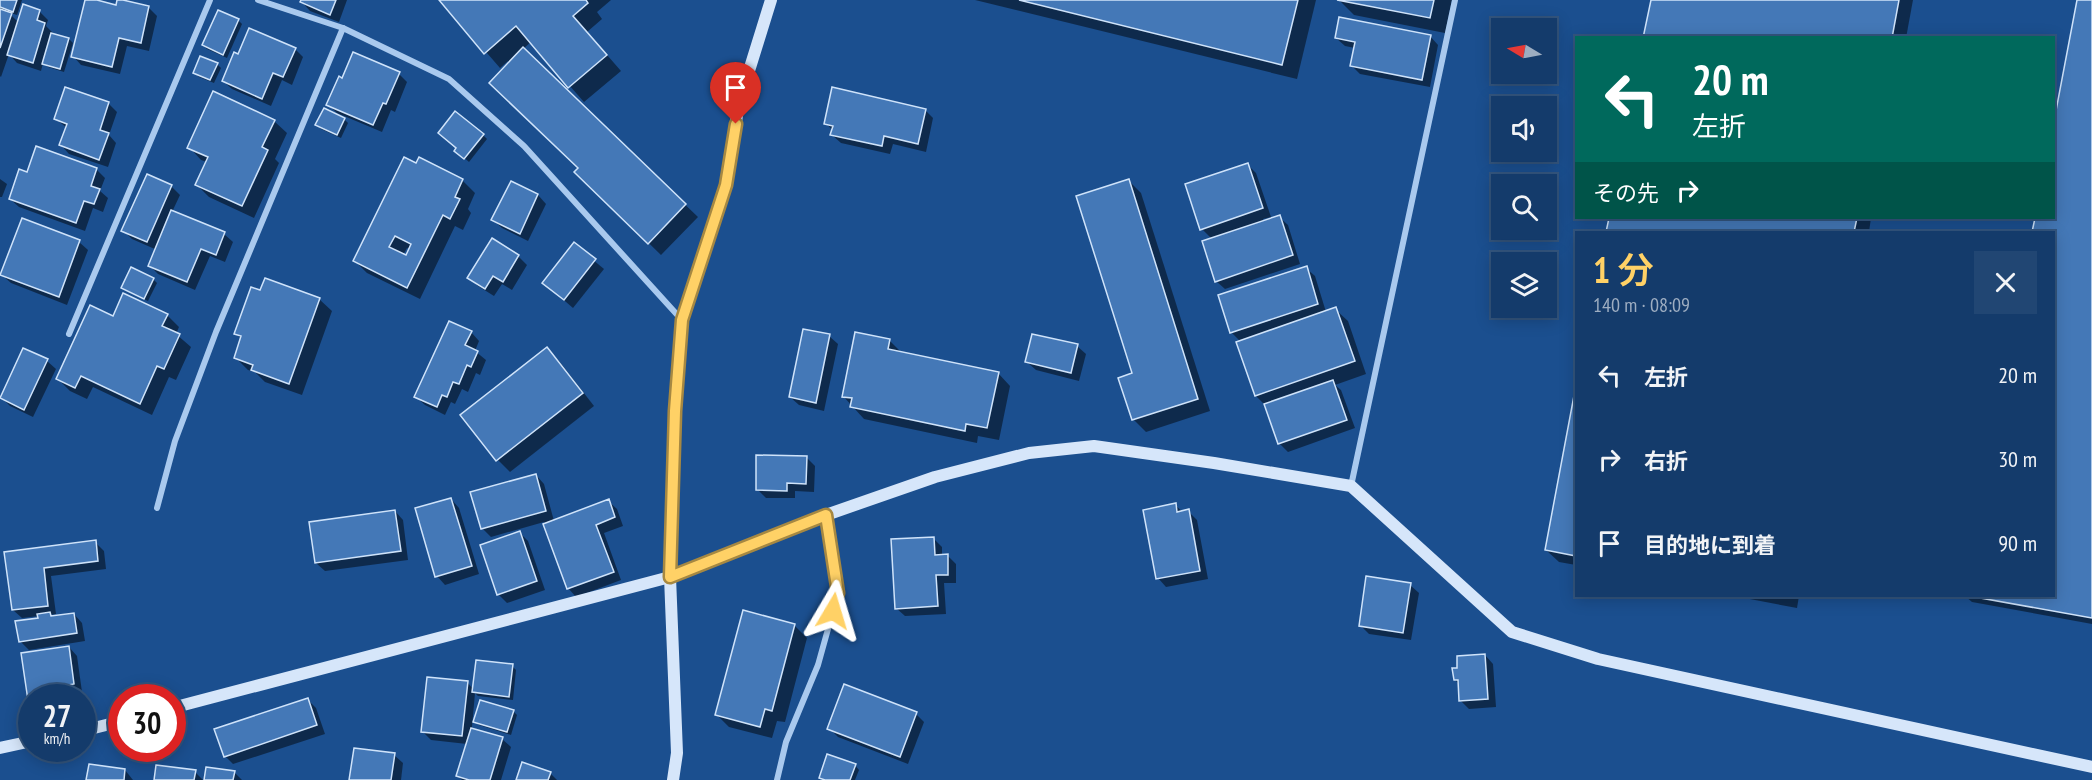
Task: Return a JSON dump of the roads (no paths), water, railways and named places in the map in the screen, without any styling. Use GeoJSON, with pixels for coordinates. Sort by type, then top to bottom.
{"type":"FeatureCollection","features":[{"type":"Feature","properties":{"kind":"street"},"geometry":{"type":"LineString","coordinates":[[69,334],[210,0]]}},
{"type":"Feature","properties":{"kind":"street"},"geometry":{"type":"LineString","coordinates":[[258,0],[343,28],[449,79],[524,146],[682,320]]}},
{"type":"Feature","properties":{"kind":"street"},"geometry":{"type":"LineString","coordinates":[[673,780],[677,753],[670,577],[675,411],[682,320],[726,185],[739,103],[771,0]]}},
{"type":"Feature","properties":{"kind":"street"},"geometry":{"type":"LineString","coordinates":[[1351,486],[1455,0]]}},
{"type":"Feature","properties":{"kind":"street"},"geometry":{"type":"LineString","coordinates":[[158,508],[176,441],[216,332],[343,28]]}},
{"type":"Feature","properties":{"kind":"street"},"geometry":{"type":"LineString","coordinates":[[186,704],[670,577],[826,515],[935,477],[1029,453],[1094,446],[1351,486],[1512,632],[1598,658],[2092,767]]}},
{"type":"Feature","properties":{"kind":"street"},"geometry":{"type":"LineString","coordinates":[[777,780],[786,742],[818,664],[838,593],[826,515]]}},
{"type":"Feature","properties":{"kind":"street"},"geometry":{"type":"LineString","coordinates":[[0,748],[18,744]]}}]}
